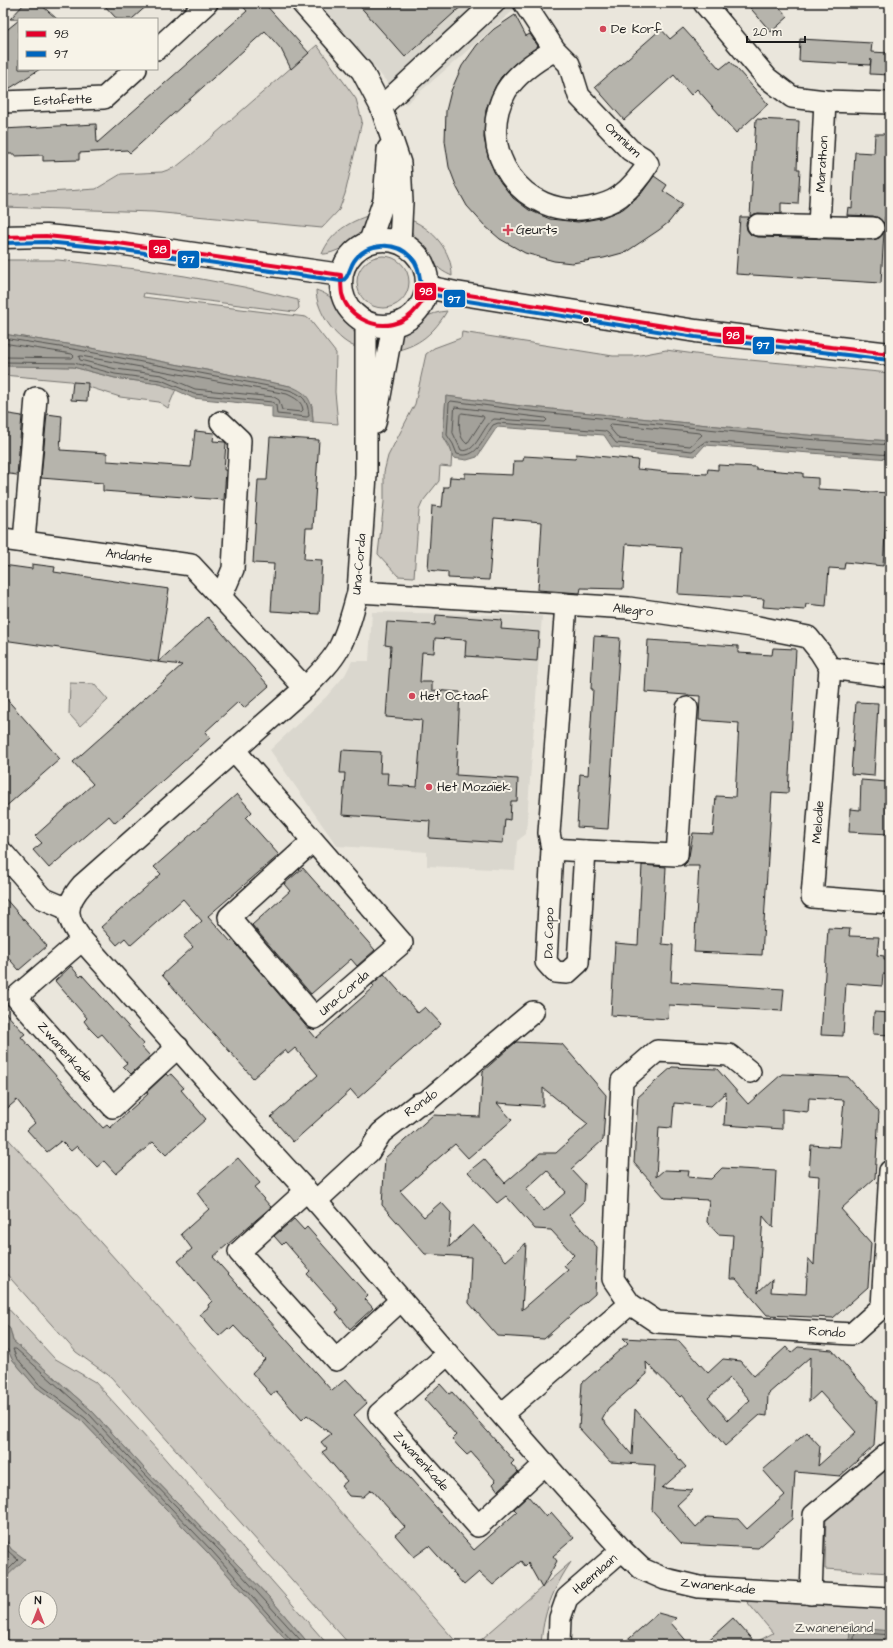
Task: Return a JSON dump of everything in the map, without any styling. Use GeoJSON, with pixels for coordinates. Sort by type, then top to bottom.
{"type":"FeatureCollection","features":[{"type":"Feature","properties":{"kind":"street"},"geometry":{"type":"LineString","coordinates":[[158,48],[208,3]]}},
{"type":"Feature","properties":{"kind":"street"},"geometry":{"type":"LineString","coordinates":[[381,107],[494,3]]}},
{"type":"Feature","properties":{"kind":"street","name":"Omnium"},"geometry":{"type":"LineString","coordinates":[[524,3],[555,50],[569,64],[579,96],[630,150],[643,158],[648,164],[635,183],[619,197],[602,206],[564,210],[544,204],[527,194],[513,180],[504,167],[498,148],[496,128],[499,109],[507,91],[526,69],[555,50]]}},
{"type":"Feature","properties":{"kind":"street"},"geometry":{"type":"LineString","coordinates":[[704,3],[767,78],[792,97],[825,101],[890,103]]}},
{"type":"Feature","properties":{"kind":"street"},"geometry":{"type":"LineString","coordinates":[[310,6],[362,71],[381,107],[400,163],[402,202],[400,243]]}},
{"type":"Feature","properties":{"kind":"street","name":"Estafette"},"geometry":{"type":"LineString","coordinates":[[3,102],[104,98],[135,70]]}},
{"type":"Feature","properties":{"kind":"street","name":"Marathon"},"geometry":{"type":"LineString","coordinates":[[819,227],[825,101]]}},
{"type":"Feature","properties":{"kind":"street"},"geometry":{"type":"LineString","coordinates":[[370,241],[384,200],[389,132]]}},
{"type":"Feature","properties":{"kind":"street"},"geometry":{"type":"LineString","coordinates":[[758,225],[873,228]]}},
{"type":"Feature","properties":{"kind":"street"},"geometry":{"type":"LineString","coordinates":[[3,237],[46,236],[118,243],[341,275]]}},
{"type":"Feature","properties":{"kind":"street"},"geometry":{"type":"LineString","coordinates":[[386,239],[400,243],[412,250],[421,261],[426,274],[427,287],[423,300],[416,312],[405,320],[393,325],[379,326],[366,322],[354,314],[345,303],[340,290],[341,275],[346,260],[360,246],[370,241],[386,239]]}},
{"type":"Feature","properties":{"kind":"street"},"geometry":{"type":"LineString","coordinates":[[427,287],[456,293],[696,330],[890,354]]}},
{"type":"Feature","properties":{"kind":"street","name":"Una-Corda"},"geometry":{"type":"LineString","coordinates":[[68,909],[72,896],[82,885],[305,688],[326,666],[339,648],[358,592],[366,475],[366,322]]}},
{"type":"Feature","properties":{"kind":"street","name":"Una-Corda"},"geometry":{"type":"LineString","coordinates":[[366,475],[393,325]]}},
{"type":"Feature","properties":{"kind":"street"},"geometry":{"type":"LineString","coordinates":[[24,541],[36,398]]}},
{"type":"Feature","properties":{"kind":"street"},"geometry":{"type":"LineString","coordinates":[[221,422],[240,440],[234,569],[221,597]]}},
{"type":"Feature","properties":{"kind":"street","name":"Andante"},"geometry":{"type":"LineString","coordinates":[[3,538],[191,565],[305,688]]}},
{"type":"Feature","properties":{"kind":"street","name":"Allegro"},"geometry":{"type":"LineString","coordinates":[[358,592],[629,608],[758,627],[808,637],[830,668]]}},
{"type":"Feature","properties":{"kind":"street","name":"Da Capo"},"geometry":{"type":"LineString","coordinates":[[566,604],[549,833],[552,849],[546,962],[555,972],[567,973],[578,963],[586,851]]}},
{"type":"Feature","properties":{"kind":"street"},"geometry":{"type":"LineString","coordinates":[[830,668],[890,676]]}},
{"type":"Feature","properties":{"kind":"street","name":"Melodie"},"geometry":{"type":"LineString","coordinates":[[830,668],[812,897],[890,903]]}},
{"type":"Feature","properties":{"kind":"street"},"geometry":{"type":"LineString","coordinates":[[552,849],[677,855],[687,708]]}},
{"type":"Feature","properties":{"kind":"street","name":"Una-Corda"},"geometry":{"type":"LineString","coordinates":[[235,751],[312,842],[402,943],[315,1018],[229,917],[312,842]]}},
{"type":"Feature","properties":{"kind":"street"},"geometry":{"type":"LineString","coordinates":[[3,853],[42,898],[68,909]]}},
{"type":"Feature","properties":{"kind":"street","name":"Zwanenkade"},"geometry":{"type":"LineString","coordinates":[[68,909],[74,930],[82,940],[311,1196],[545,1464],[622,1550],[642,1569],[665,1579],[699,1587],[890,1598]]}},
{"type":"Feature","properties":{"kind":"street","name":"Zwanenkade"},"geometry":{"type":"LineString","coordinates":[[82,940],[16,997],[113,1107],[178,1047]]}},
{"type":"Feature","properties":{"kind":"street","name":"Rondo"},"geometry":{"type":"LineString","coordinates":[[311,1196],[369,1152],[381,1133],[418,1104],[426,1102],[533,1012]]}},
{"type":"Feature","properties":{"kind":"street","name":"Rondo"},"geometry":{"type":"LineString","coordinates":[[750,1072],[729,1055],[657,1051],[622,1081],[613,1279],[630,1304],[657,1322],[852,1334],[882,1307],[890,1171]]}},
{"type":"Feature","properties":{"kind":"street"},"geometry":{"type":"LineString","coordinates":[[311,1196],[239,1252],[336,1360],[401,1300]]}},
{"type":"Feature","properties":{"kind":"street"},"geometry":{"type":"LineString","coordinates":[[502,1414],[630,1304]]}},
{"type":"Feature","properties":{"kind":"street","name":"Zwanenkade"},"geometry":{"type":"LineString","coordinates":[[448,1354],[379,1414],[478,1526],[545,1464]]}},
{"type":"Feature","properties":{"kind":"street"},"geometry":{"type":"LineString","coordinates":[[811,1594],[814,1515],[890,1452]]}},
{"type":"Feature","properties":{"kind":"street","name":"Heemlaan"},"geometry":{"type":"LineString","coordinates":[[559,1645],[560,1618],[567,1598],[622,1550]]}},
{"type":"Feature","properties":{"kind":"shaded area"},"geometry":{"type":"Polygon","coordinates":[[[319,3],[522,3],[406,104],[319,3]]]}},
{"type":"Feature","properties":{"kind":"shaded area"},"geometry":{"type":"Polygon","coordinates":[[[372,612],[542,616],[526,834],[517,841],[515,870],[427,866],[427,852],[337,846],[270,750],[326,697],[345,675],[352,661],[369,661],[372,612]]]}},
{"type":"Feature","properties":{"kind":"green space"},"geometry":{"type":"Polygon","coordinates":[[[317,45],[356,99],[362,121],[345,194],[339,210],[322,228],[153,212],[3,207],[3,195],[96,189],[121,174],[162,172],[176,167],[317,45]]]}},
{"type":"Feature","properties":{"kind":"green space"},"geometry":{"type":"Polygon","coordinates":[[[370,215],[363,233],[356,240],[338,250],[322,254],[330,240],[342,229],[355,221],[370,215]]]}},
{"type":"Feature","properties":{"kind":"green space"},"geometry":{"type":"Polygon","coordinates":[[[411,220],[427,229],[440,242],[449,258],[452,276],[437,266],[417,240],[409,226],[411,220]]]}},
{"type":"Feature","properties":{"kind":"green space"},"geometry":{"type":"Polygon","coordinates":[[[378,256],[388,256],[402,263],[409,277],[409,287],[402,301],[388,308],[378,308],[368,304],[361,297],[357,287],[357,277],[361,267],[368,260],[378,256]]]}},
{"type":"Feature","properties":{"kind":"green space"},"geometry":{"type":"Polygon","coordinates":[[[3,260],[58,260],[145,270],[244,287],[298,300],[299,308],[295,312],[144,293],[143,297],[306,317],[336,353],[335,392],[338,424],[313,422],[312,405],[290,386],[80,346],[3,334],[3,260]]]}},
{"type":"Feature","properties":{"kind":"green space"},"geometry":{"type":"Polygon","coordinates":[[[316,290],[326,294],[333,301],[352,328],[359,348],[343,340],[329,325],[320,307],[316,290]]]}},
{"type":"Feature","properties":{"kind":"green space"},"geometry":{"type":"Polygon","coordinates":[[[447,311],[437,326],[425,337],[411,346],[394,351],[398,340],[411,325],[422,318],[435,313],[447,311]]]}},
{"type":"Feature","properties":{"kind":"green space"},"geometry":{"type":"Polygon","coordinates":[[[462,332],[613,356],[635,356],[666,350],[717,357],[890,373],[890,441],[806,435],[521,406],[446,396],[443,436],[452,452],[451,467],[440,466],[439,481],[423,501],[419,510],[414,577],[398,576],[378,554],[384,502],[384,472],[388,456],[415,404],[426,354],[434,348],[461,338],[462,332]]]}},
{"type":"Feature","properties":{"kind":"green space"},"geometry":{"type":"Polygon","coordinates":[[[3,366],[73,367],[115,378],[160,384],[176,389],[168,408],[159,402],[120,397],[70,381],[3,375],[3,366]]]}},
{"type":"Feature","properties":{"kind":"green space"},"geometry":{"type":"Polygon","coordinates":[[[70,683],[94,684],[108,700],[80,726],[69,714],[70,683]]]}},
{"type":"Feature","properties":{"kind":"green space"},"geometry":{"type":"Polygon","coordinates":[[[3,1133],[459,1645],[350,1645],[111,1377],[76,1352],[3,1270],[3,1133]]]}},
{"type":"Feature","properties":{"kind":"green space"},"geometry":{"type":"Polygon","coordinates":[[[3,1303],[54,1358],[95,1382],[160,1453],[328,1645],[310,1645],[268,1596],[143,1467],[92,1411],[13,1341],[10,1329],[3,1321],[3,1303]]]}},
{"type":"Feature","properties":{"kind":"green space"},"geometry":{"type":"Polygon","coordinates":[[[3,1349],[8,1350],[12,1359],[35,1386],[82,1421],[209,1554],[291,1645],[8,1645],[7,1627],[3,1624],[3,1580],[8,1576],[11,1549],[3,1535],[3,1349]]]}},
{"type":"Feature","properties":{"kind":"green space"},"geometry":{"type":"Polygon","coordinates":[[[885,1460],[890,1466],[890,1573],[825,1569],[826,1511],[885,1460]]]}},
{"type":"Feature","properties":{"kind":"green space"},"geometry":{"type":"Polygon","coordinates":[[[571,1562],[559,1582],[550,1602],[544,1622],[541,1645],[475,1645],[571,1562]]]}},
{"type":"Feature","properties":{"kind":"green space","name":"Zwaneneiland"},"geometry":{"type":"Polygon","coordinates":[[[743,1597],[890,1605],[890,1645],[751,1645],[773,1633],[743,1597]]]}},
{"type":"Feature","properties":{"kind":"water"},"geometry":{"type":"Polygon","coordinates":[[[3,334],[80,346],[290,386],[302,392],[309,399],[311,403],[313,422],[272,418],[272,406],[193,398],[160,384],[115,378],[73,367],[3,366],[3,334]]]}},
{"type":"Feature","properties":{"kind":"water"},"geometry":{"type":"Polygon","coordinates":[[[446,396],[521,406],[806,435],[890,441],[890,459],[705,445],[695,456],[612,447],[604,435],[497,427],[477,457],[467,460],[453,458],[450,446],[443,436],[446,396]]]}},
{"type":"Feature","properties":{"kind":"water"},"geometry":{"type":"Polygon","coordinates":[[[3,1321],[10,1329],[13,1341],[92,1411],[143,1467],[268,1596],[310,1645],[291,1645],[209,1554],[82,1421],[35,1386],[12,1359],[8,1350],[3,1349],[3,1321]]]}},
{"type":"Feature","properties":{"kind":"water"},"geometry":{"type":"Polygon","coordinates":[[[3,1535],[11,1549],[25,1559],[3,1580],[3,1535]]]}},
{"type":"Feature","properties":{"kind":"water"},"geometry":{"type":"Polygon","coordinates":[[[850,1627],[890,1631],[890,1645],[849,1645],[850,1627]]]}},
{"type":"Feature","properties":{"kind":"building"},"geometry":{"type":"Polygon","coordinates":[[[25,3],[39,3],[56,18],[18,18],[10,19],[25,3]]]}},
{"type":"Feature","properties":{"kind":"building"},"geometry":{"type":"Polygon","coordinates":[[[102,3],[150,3],[133,18],[116,18],[102,3]]]}},
{"type":"Feature","properties":{"kind":"building"},"geometry":{"type":"Polygon","coordinates":[[[240,3],[264,3],[309,53],[291,69],[281,49],[265,31],[130,153],[127,150],[79,153],[79,160],[43,161],[43,155],[15,156],[15,154],[3,154],[3,129],[96,124],[97,143],[247,11],[240,3]]]}},
{"type":"Feature","properties":{"kind":"building"},"geometry":{"type":"Polygon","coordinates":[[[357,3],[465,3],[405,57],[357,3]]]}},
{"type":"Feature","properties":{"kind":"building"},"geometry":{"type":"Polygon","coordinates":[[[746,3],[775,3],[788,17],[771,32],[746,3]]]}},
{"type":"Feature","properties":{"kind":"building"},"geometry":{"type":"Polygon","coordinates":[[[515,15],[526,36],[530,34],[538,46],[514,64],[501,77],[486,109],[484,138],[489,160],[495,173],[513,198],[529,210],[550,219],[578,222],[601,218],[623,209],[641,194],[654,176],[667,185],[663,191],[683,204],[669,222],[626,252],[604,258],[572,263],[554,261],[525,253],[500,239],[485,226],[467,206],[457,188],[449,167],[445,141],[446,111],[451,91],[462,66],[477,45],[494,29],[515,15]]]}},
{"type":"Feature","properties":{"kind":"building"},"geometry":{"type":"Polygon","coordinates":[[[18,21],[18,70],[38,70],[7,90],[3,90],[3,33],[18,21]]]}},
{"type":"Feature","properties":{"kind":"building"},"geometry":{"type":"Polygon","coordinates":[[[683,28],[720,69],[730,61],[768,104],[736,133],[697,89],[691,95],[674,75],[624,120],[595,87],[661,29],[670,39],[683,28]]]}},
{"type":"Feature","properties":{"kind":"building"},"geometry":{"type":"Polygon","coordinates":[[[800,39],[872,43],[871,52],[890,53],[890,75],[870,74],[871,59],[870,65],[799,61],[800,39]]]}},
{"type":"Feature","properties":{"kind":"building"},"geometry":{"type":"Polygon","coordinates":[[[756,119],[799,121],[797,169],[800,169],[798,204],[781,203],[781,214],[758,213],[750,216],[756,119]]]}},
{"type":"Feature","properties":{"kind":"building"},"geometry":{"type":"Polygon","coordinates":[[[875,134],[890,134],[890,217],[885,217],[885,226],[879,218],[873,216],[847,215],[848,207],[852,208],[855,152],[874,153],[875,134]]]}},
{"type":"Feature","properties":{"kind":"building"},"geometry":{"type":"Polygon","coordinates":[[[740,217],[749,217],[746,224],[747,230],[751,235],[758,237],[873,240],[879,238],[884,231],[881,283],[736,274],[740,217]]]}},
{"type":"Feature","properties":{"kind":"building"},"geometry":{"type":"Polygon","coordinates":[[[73,382],[88,383],[87,401],[71,400],[73,382]]]}},
{"type":"Feature","properties":{"kind":"building"},"geometry":{"type":"Polygon","coordinates":[[[3,413],[22,416],[17,475],[3,473],[3,413]]]}},
{"type":"Feature","properties":{"kind":"building"},"geometry":{"type":"Polygon","coordinates":[[[47,414],[62,416],[60,450],[107,453],[107,461],[191,467],[195,431],[214,433],[213,441],[226,443],[224,500],[103,491],[103,483],[41,478],[47,414]]]}},
{"type":"Feature","properties":{"kind":"building"},"geometry":{"type":"Polygon","coordinates":[[[270,437],[319,440],[313,528],[306,528],[304,559],[322,560],[319,614],[271,611],[274,564],[253,563],[258,480],[267,480],[270,437]]]}},
{"type":"Feature","properties":{"kind":"building"},"geometry":{"type":"Polygon","coordinates":[[[576,454],[638,460],[637,469],[667,472],[707,474],[708,469],[718,470],[718,465],[756,467],[756,469],[803,473],[803,477],[818,478],[818,489],[890,493],[890,521],[886,520],[883,566],[845,562],[844,569],[829,568],[826,606],[806,604],[805,610],[763,607],[764,599],[678,594],[681,548],[626,544],[623,589],[581,588],[580,593],[538,590],[542,522],[494,518],[489,580],[448,578],[448,572],[428,570],[432,506],[442,507],[444,487],[449,487],[450,477],[465,478],[465,473],[513,475],[514,461],[523,461],[524,456],[575,459],[576,454]]]}},
{"type":"Feature","properties":{"kind":"building"},"geometry":{"type":"Polygon","coordinates":[[[32,564],[55,567],[54,572],[169,589],[158,662],[3,640],[3,565],[32,569],[32,564]]]}},
{"type":"Feature","properties":{"kind":"building"},"geometry":{"type":"Polygon","coordinates":[[[436,615],[502,620],[501,629],[539,632],[537,661],[465,656],[466,640],[435,638],[434,653],[422,652],[420,682],[432,682],[432,690],[460,692],[456,775],[518,779],[517,801],[511,801],[510,820],[505,819],[503,843],[429,838],[430,821],[342,815],[345,773],[340,773],[342,750],[381,752],[380,773],[388,773],[387,785],[417,787],[422,720],[386,717],[391,646],[385,645],[387,622],[435,625],[436,615]]]}},
{"type":"Feature","properties":{"kind":"building"},"geometry":{"type":"Polygon","coordinates":[[[208,617],[269,686],[244,708],[238,702],[205,732],[210,738],[115,823],[109,816],[49,868],[33,850],[42,843],[35,836],[93,784],[73,762],[182,665],[158,662],[208,617]]]}},
{"type":"Feature","properties":{"kind":"building"},"geometry":{"type":"Polygon","coordinates":[[[594,636],[620,638],[608,829],[577,827],[580,774],[588,775],[593,689],[591,689],[594,636]]]}},
{"type":"Feature","properties":{"kind":"building"},"geometry":{"type":"Polygon","coordinates":[[[648,640],[738,646],[738,653],[772,655],[773,648],[796,649],[788,793],[772,792],[762,955],[694,952],[699,866],[683,866],[687,862],[689,856],[693,833],[713,834],[716,796],[735,797],[739,723],[699,720],[700,696],[645,692],[648,640]]]}},
{"type":"Feature","properties":{"kind":"building"},"geometry":{"type":"Polygon","coordinates":[[[3,695],[60,759],[3,809],[3,695]]]}},
{"type":"Feature","properties":{"kind":"building"},"geometry":{"type":"Polygon","coordinates":[[[856,702],[878,703],[874,776],[851,774],[856,702]]]}},
{"type":"Feature","properties":{"kind":"building"},"geometry":{"type":"Polygon","coordinates":[[[861,780],[888,782],[887,812],[890,812],[890,834],[849,832],[850,809],[860,810],[861,780]]]}},
{"type":"Feature","properties":{"kind":"building"},"geometry":{"type":"Polygon","coordinates":[[[237,794],[252,812],[246,818],[279,855],[208,916],[231,942],[233,940],[316,1038],[372,989],[374,986],[372,984],[384,974],[418,1013],[425,1007],[441,1024],[358,1098],[351,1090],[293,1142],[271,1117],[318,1075],[295,1048],[288,1054],[285,1050],[253,1078],[162,975],[193,947],[184,937],[202,921],[183,899],[131,945],[125,938],[117,945],[101,927],[161,874],[154,867],[237,794]]]}},
{"type":"Feature","properties":{"kind":"building"},"geometry":{"type":"Polygon","coordinates":[[[642,865],[666,867],[662,944],[673,945],[671,982],[784,989],[782,1011],[669,1005],[668,1019],[611,1015],[615,943],[638,945],[642,865]]]}},
{"type":"Feature","properties":{"kind":"building"},"geometry":{"type":"Polygon","coordinates":[[[303,868],[375,950],[357,966],[351,959],[311,994],[252,925],[290,891],[284,884],[303,868]]]}},
{"type":"Feature","properties":{"kind":"building"},"geometry":{"type":"Polygon","coordinates":[[[3,896],[47,946],[19,970],[3,952],[3,896]]]}},
{"type":"Feature","properties":{"kind":"building"},"geometry":{"type":"Polygon","coordinates":[[[828,928],[850,929],[849,936],[879,937],[877,955],[884,956],[884,959],[890,959],[890,975],[883,974],[882,986],[846,983],[843,1036],[821,1035],[828,928]]]}},
{"type":"Feature","properties":{"kind":"building"},"geometry":{"type":"Polygon","coordinates":[[[71,966],[80,977],[82,975],[144,1044],[141,1046],[150,1056],[131,1074],[123,1066],[127,1063],[102,1034],[98,1037],[90,1029],[84,1021],[87,1018],[55,981],[71,966]]]}},
{"type":"Feature","properties":{"kind":"building"},"geometry":{"type":"Polygon","coordinates":[[[3,1010],[25,1034],[21,1037],[103,1128],[107,1125],[110,1128],[148,1094],[147,1092],[166,1074],[168,1076],[171,1074],[184,1088],[181,1090],[206,1119],[166,1155],[153,1142],[116,1174],[104,1161],[97,1167],[77,1146],[71,1151],[61,1141],[47,1152],[27,1130],[35,1123],[17,1100],[3,1112],[3,1010]]]}},
{"type":"Feature","properties":{"kind":"building"},"geometry":{"type":"Polygon","coordinates":[[[874,1012],[890,1013],[890,1035],[873,1034],[874,1012]]]}},
{"type":"Feature","properties":{"kind":"building"},"geometry":{"type":"Polygon","coordinates":[[[516,1042],[562,1044],[606,1095],[603,1140],[571,1169],[585,1184],[584,1201],[569,1215],[597,1247],[595,1294],[544,1339],[498,1336],[469,1303],[471,1257],[425,1254],[382,1205],[385,1158],[433,1115],[480,1117],[483,1071],[516,1042]],[[543,1088],[543,1106],[497,1103],[512,1120],[468,1158],[455,1144],[400,1191],[424,1217],[441,1202],[451,1213],[449,1247],[473,1225],[506,1261],[526,1243],[522,1310],[568,1270],[564,1265],[574,1255],[551,1230],[535,1229],[506,1196],[497,1203],[468,1172],[484,1159],[505,1183],[540,1153],[556,1153],[588,1124],[543,1088]],[[547,1170],[526,1189],[544,1211],[566,1192],[547,1170]]]}},
{"type":"Feature","properties":{"kind":"building"},"geometry":{"type":"Polygon","coordinates":[[[672,1067],[717,1069],[748,1104],[782,1074],[848,1077],[879,1112],[875,1178],[841,1209],[871,1243],[868,1287],[833,1318],[767,1315],[736,1279],[730,1279],[733,1235],[718,1234],[707,1222],[709,1200],[665,1198],[634,1163],[638,1097],[672,1067]],[[726,1092],[711,1106],[674,1103],[672,1128],[659,1127],[656,1177],[664,1170],[689,1171],[688,1177],[711,1179],[722,1168],[776,1171],[773,1228],[763,1216],[758,1292],[772,1279],[771,1292],[806,1294],[808,1258],[814,1265],[819,1176],[809,1175],[811,1145],[840,1147],[844,1100],[809,1098],[808,1112],[782,1109],[782,1129],[724,1125],[726,1092]]]}},
{"type":"Feature","properties":{"kind":"building"},"geometry":{"type":"Polygon","coordinates":[[[238,1158],[260,1183],[254,1188],[271,1207],[213,1257],[332,1391],[346,1379],[357,1391],[367,1403],[354,1415],[474,1550],[517,1512],[514,1509],[528,1496],[546,1517],[551,1512],[574,1538],[553,1556],[557,1561],[542,1588],[528,1563],[525,1566],[521,1561],[493,1585],[479,1572],[464,1585],[429,1546],[414,1557],[395,1535],[405,1527],[373,1491],[371,1490],[363,1497],[349,1496],[341,1486],[347,1481],[322,1452],[327,1449],[321,1442],[331,1434],[307,1415],[302,1420],[276,1391],[271,1395],[252,1373],[265,1359],[234,1326],[230,1330],[228,1328],[219,1336],[200,1314],[209,1307],[208,1305],[212,1301],[178,1261],[192,1249],[181,1234],[209,1209],[197,1193],[238,1158]]]}},
{"type":"Feature","properties":{"kind":"building"},"geometry":{"type":"Polygon","coordinates":[[[294,1219],[304,1230],[307,1227],[368,1296],[365,1299],[373,1308],[350,1329],[336,1312],[339,1310],[307,1274],[310,1271],[285,1242],[282,1245],[274,1236],[294,1219]]]}},
{"type":"Feature","properties":{"kind":"building"},"geometry":{"type":"Polygon","coordinates":[[[623,1338],[679,1341],[708,1373],[723,1359],[741,1361],[754,1376],[786,1347],[791,1353],[798,1347],[832,1350],[877,1401],[874,1446],[840,1476],[795,1472],[792,1519],[758,1548],[682,1544],[652,1510],[655,1465],[610,1462],[579,1428],[582,1383],[628,1343],[623,1338]],[[810,1357],[768,1394],[767,1416],[760,1415],[725,1446],[682,1395],[680,1397],[646,1362],[647,1374],[608,1408],[602,1419],[632,1455],[635,1409],[686,1467],[662,1488],[693,1490],[677,1505],[696,1527],[707,1517],[738,1519],[747,1529],[785,1495],[763,1470],[807,1432],[820,1446],[818,1466],[856,1432],[820,1392],[809,1402],[810,1357]],[[730,1378],[708,1398],[728,1420],[750,1400],[730,1378]]]}},
{"type":"Feature","properties":{"kind":"building"},"geometry":{"type":"Polygon","coordinates":[[[440,1384],[449,1394],[452,1392],[514,1461],[511,1464],[518,1472],[498,1491],[493,1484],[496,1481],[471,1452],[467,1455],[459,1447],[452,1439],[456,1435],[424,1399],[440,1384]]]}},
{"type":"Feature","properties":{"kind":"building"},"geometry":{"type":"Polygon","coordinates":[[[658,1613],[676,1618],[671,1623],[690,1645],[622,1645],[658,1613]]]}},
{"type":"Feature","properties":{"kind":"building"},"geometry":{"type":"Polygon","coordinates":[[[733,1618],[757,1645],[703,1645],[733,1618]]]}},
{"type":"Feature","properties":{"kind":"transit line","name":"98"},"geometry":{"type":"LineString","coordinates":[[3,237],[46,236],[118,243],[341,275],[342,294],[349,308],[362,319],[377,324],[393,324],[407,318],[420,305],[427,287],[456,293],[696,331],[890,354]]}},
{"type":"Feature","properties":{"kind":"transit line","name":"97"},"geometry":{"type":"LineString","coordinates":[[3,243],[46,242],[117,249],[341,281],[346,278],[354,261],[366,250],[374,247],[390,246],[405,252],[414,261],[418,268],[422,289],[425,293],[695,337],[889,360]]}},
{"type":"Feature","properties":{"kind":"place","name":"De Korf"},"geometry":{"type":"Point","coordinates":[603,29]}},
{"type":"Feature","properties":{"kind":"place","name":"Geurts"},"geometry":{"type":"Point","coordinates":[508,230]}},
{"type":"Feature","properties":{"kind":"place","name":"Het Octaaf"},"geometry":{"type":"Point","coordinates":[412,696]}},
{"type":"Feature","properties":{"kind":"place","name":"Het Mozaïek"},"geometry":{"type":"Point","coordinates":[429,787]}}]}
